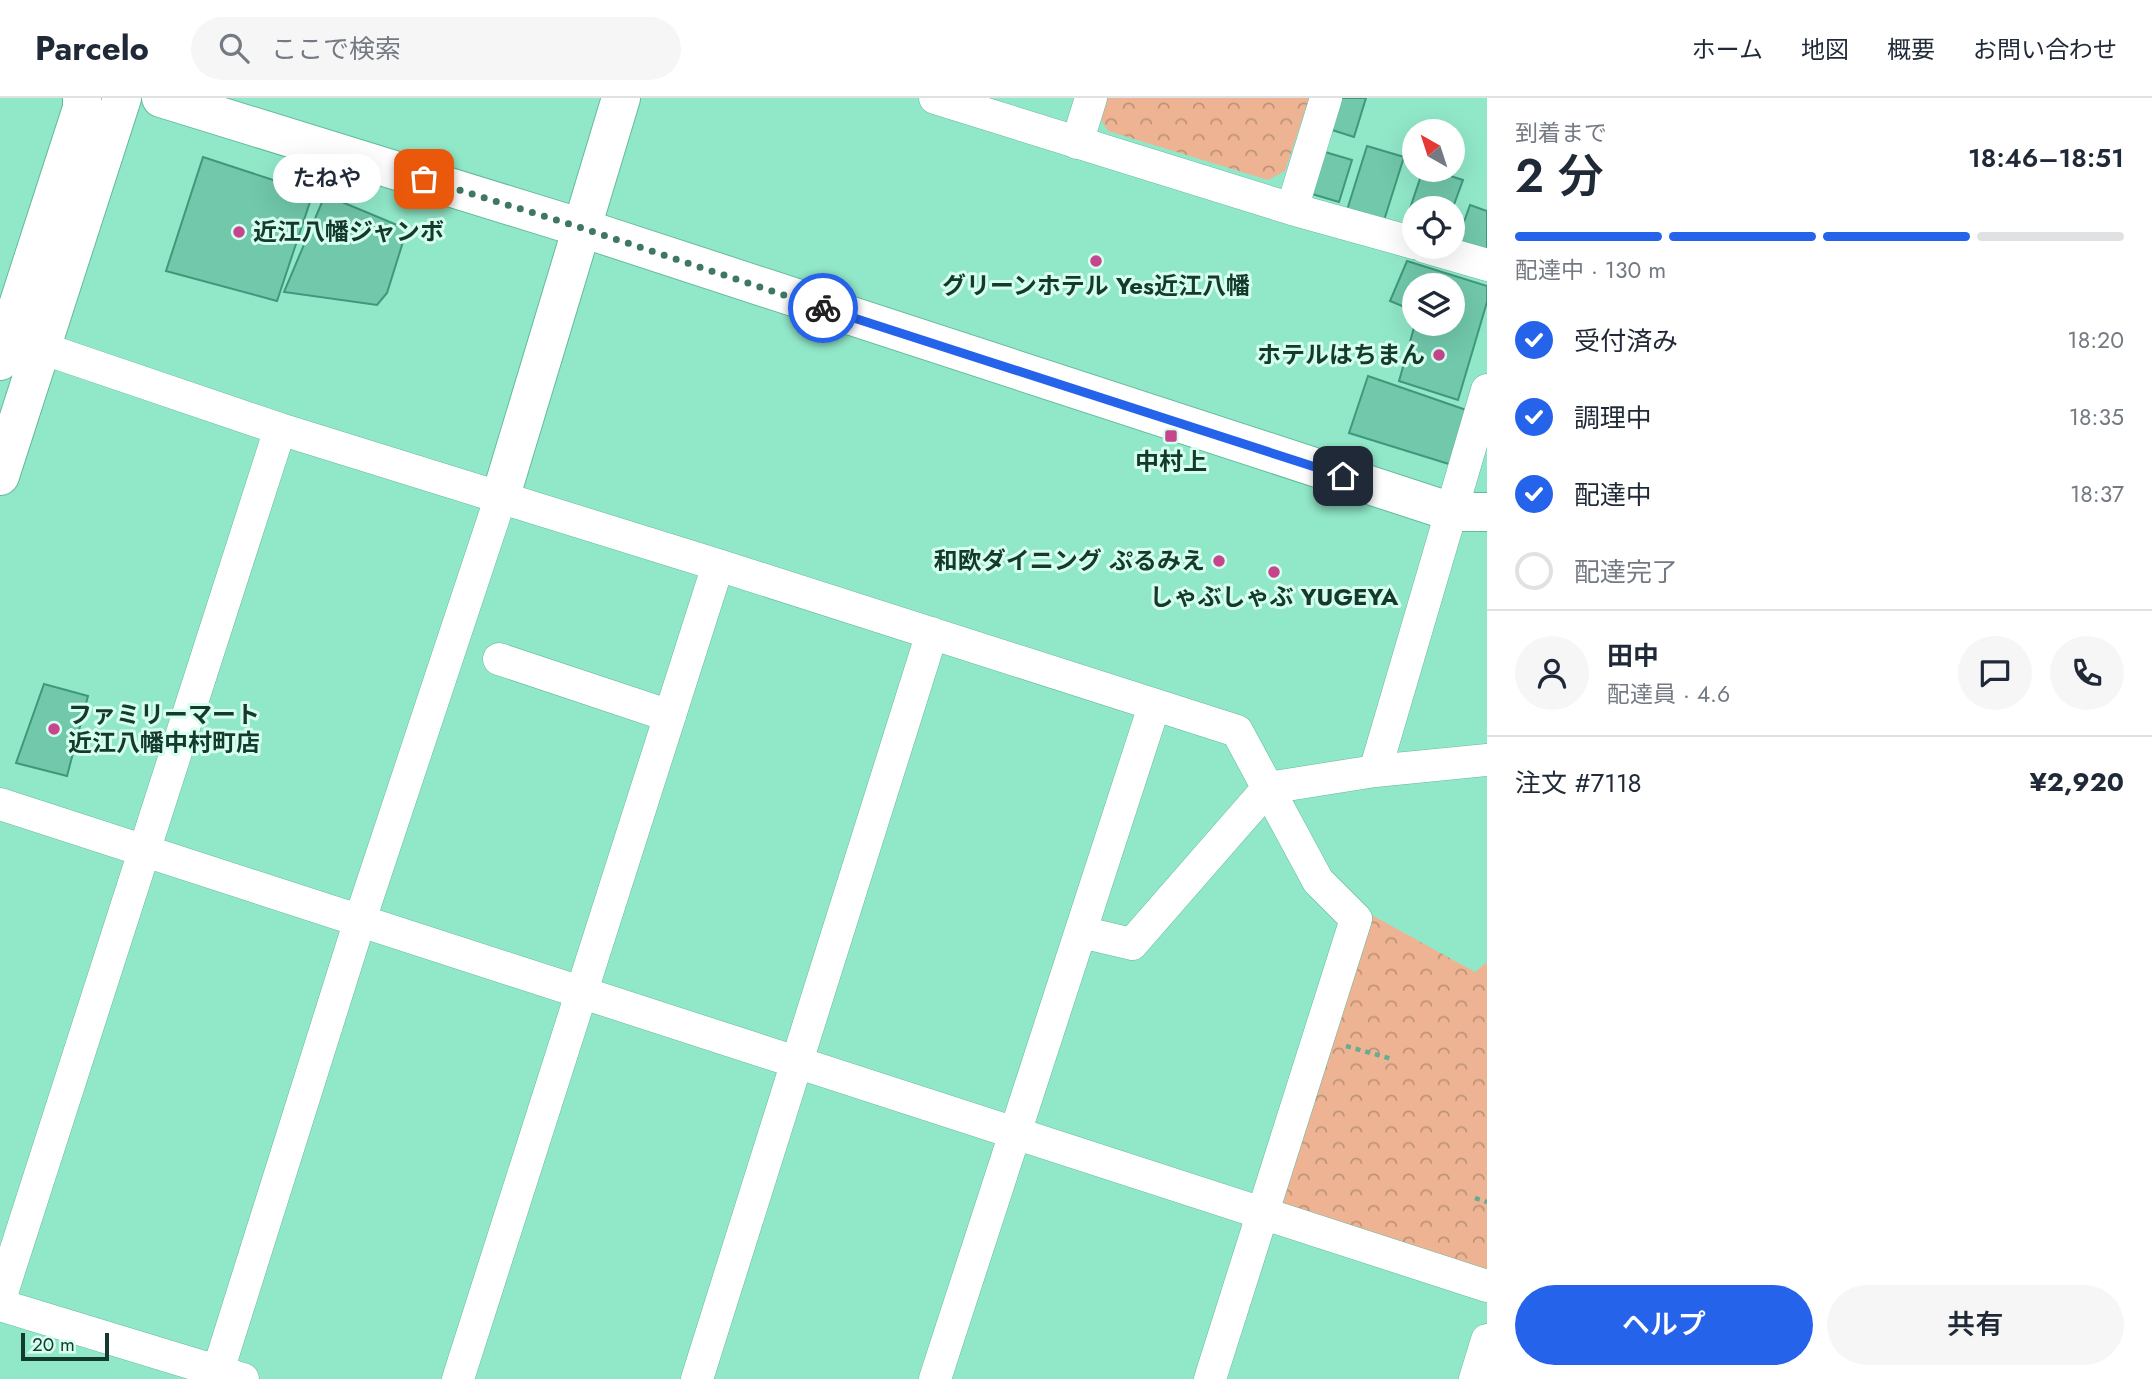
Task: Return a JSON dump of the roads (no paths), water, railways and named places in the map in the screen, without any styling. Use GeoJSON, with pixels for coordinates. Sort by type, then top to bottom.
{"type":"FeatureCollection","features":[{"type":"Feature","properties":{"kind":"main road"},"geometry":{"type":"LineString","coordinates":[[0,476],[12,345],[82,108],[82,98]]}},
{"type":"Feature","properties":{"kind":"main road"},"geometry":{"type":"LineString","coordinates":[[12,345],[122,98]]}},
{"type":"Feature","properties":{"kind":"main road"},"geometry":{"type":"LineString","coordinates":[[161,98],[582,228],[1470,512]]}},
{"type":"Feature","properties":{"kind":"main road"},"geometry":{"type":"LineString","coordinates":[[500,499],[621,98]]}},
{"type":"Feature","properties":{"kind":"street"},"geometry":{"type":"LineString","coordinates":[[934,98],[1292,209],[1402,240]]}},
{"type":"Feature","properties":{"kind":"street"},"geometry":{"type":"LineString","coordinates":[[1077,143],[1091,98]]}},
{"type":"Feature","properties":{"kind":"street"},"geometry":{"type":"LineString","coordinates":[[1292,209],[1326,98]]}},
{"type":"Feature","properties":{"kind":"street"},"geometry":{"type":"LineString","coordinates":[[1465,259],[1487,265]]}},
{"type":"Feature","properties":{"kind":"street"},"geometry":{"type":"LineString","coordinates":[[12,345],[718,565],[1237,731],[1318,881],[1356,919],[1210,1379]]}},
{"type":"Feature","properties":{"kind":"street"},"geometry":{"type":"LineString","coordinates":[[1375,771],[1470,512],[1487,390]]}},
{"type":"Feature","properties":{"kind":"street"},"geometry":{"type":"LineString","coordinates":[[0,1299],[280,429]]}},
{"type":"Feature","properties":{"kind":"street"},"geometry":{"type":"LineString","coordinates":[[0,1305],[230,1375],[360,920],[500,499]]}},
{"type":"Feature","properties":{"kind":"street"},"geometry":{"type":"LineString","coordinates":[[458,1379],[718,565]]}},
{"type":"Feature","properties":{"kind":"street"},"geometry":{"type":"LineString","coordinates":[[697,1379],[932,633]]}},
{"type":"Feature","properties":{"kind":"street"},"geometry":{"type":"LineString","coordinates":[[499,659],[670,716]]}},
{"type":"Feature","properties":{"kind":"street"},"geometry":{"type":"LineString","coordinates":[[936,1379],[1154,706]]}},
{"type":"Feature","properties":{"kind":"street"},"geometry":{"type":"LineString","coordinates":[[1080,932],[1132,944],[1268,788],[1375,771],[1487,761]]}},
{"type":"Feature","properties":{"kind":"street"},"geometry":{"type":"LineString","coordinates":[[0,804],[1487,1286]]}},
{"type":"Feature","properties":{"kind":"street"},"geometry":{"type":"LineString","coordinates":[[1475,1379],[1487,1340]]}},
{"type":"Feature","properties":{"kind":"place","name":"たねや"},"geometry":{"type":"Point","coordinates":[424,179]}},
{"type":"Feature","properties":{"kind":"place","name":"近江八幡ジャンボ"},"geometry":{"type":"Point","coordinates":[239,232]}},
{"type":"Feature","properties":{"kind":"place","name":"グリーンホテル Yes近江八幡"},"geometry":{"type":"Point","coordinates":[1096,261]}},
{"type":"Feature","properties":{"kind":"place","name":"ホテルはちまん"},"geometry":{"type":"Point","coordinates":[1439,355]}},
{"type":"Feature","properties":{"kind":"place","name":"中村上"},"geometry":{"type":"Point","coordinates":[1171,436]}},
{"type":"Feature","properties":{"kind":"place","name":"和欧ダイニング ぷるみえ"},"geometry":{"type":"Point","coordinates":[1219,561]}},
{"type":"Feature","properties":{"kind":"place","name":"しゃぶしゃぶ YUGEYA"},"geometry":{"type":"Point","coordinates":[1274,572]}},
{"type":"Feature","properties":{"kind":"place","name":"ファミリーマート 近江八幡中村町店"},"geometry":{"type":"Point","coordinates":[54,729]}}]}
